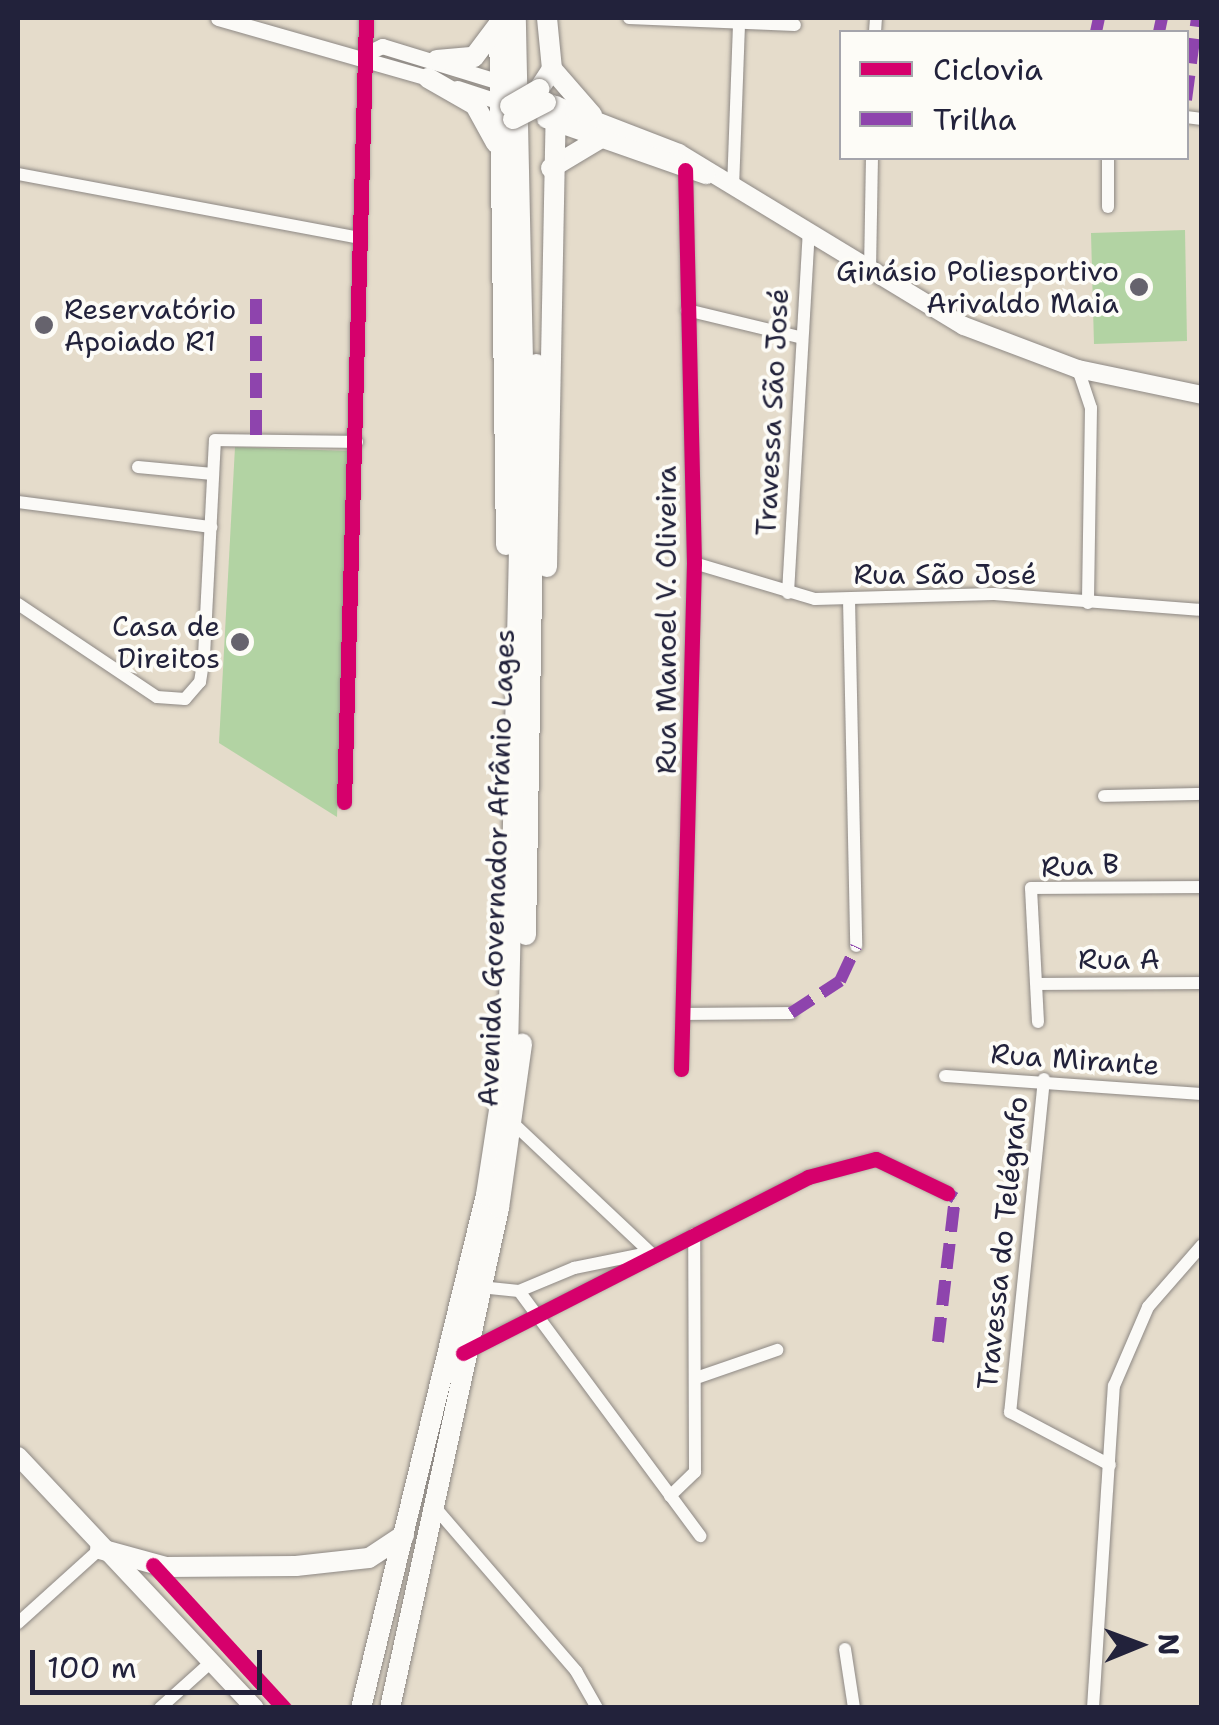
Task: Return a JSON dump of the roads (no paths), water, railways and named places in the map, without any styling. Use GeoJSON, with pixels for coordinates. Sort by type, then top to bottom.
{"type":"FeatureCollection","features":[{"type":"Feature","properties":{"kind":"main road","name":"Avenida Governador Afrânio Lages"},"geometry":{"type":"LineString","coordinates":[[390,1708],[428,1500],[515,1125],[522,381],[504,18]]}},
{"type":"Feature","properties":{"kind":"main road"},"geometry":{"type":"LineString","coordinates":[[504,18],[506,105],[501,156],[522,684]]}},
{"type":"Feature","properties":{"kind":"main road"},"geometry":{"type":"LineString","coordinates":[[433,69],[474,57],[504,18]]}},
{"type":"Feature","properties":{"kind":"main road","name":"Avenida Governador Afrânio Lages"},"geometry":{"type":"LineString","coordinates":[[399,1584],[404,1535],[499,1133],[512,976],[522,684],[537,418],[528,18]]}},
{"type":"Feature","properties":{"kind":"main road"},"geometry":{"type":"LineString","coordinates":[[522,684],[547,562],[552,168],[552,69],[547,18]]}},
{"type":"Feature","properties":{"kind":"main road"},"geometry":{"type":"LineString","coordinates":[[433,69],[474,104],[501,156]]}},
{"type":"Feature","properties":{"kind":"main road"},"geometry":{"type":"LineString","coordinates":[[552,69],[592,115]]}},
{"type":"Feature","properties":{"kind":"main road"},"geometry":{"type":"LineString","coordinates":[[506,105],[592,115],[712,176],[964,326],[1078,369],[1202,395]]}},
{"type":"Feature","properties":{"kind":"main road"},"geometry":{"type":"LineString","coordinates":[[549,107],[602,138],[712,176]]}},
{"type":"Feature","properties":{"kind":"main road"},"geometry":{"type":"LineString","coordinates":[[552,168],[602,138]]}},
{"type":"Feature","properties":{"kind":"main road"},"geometry":{"type":"LineString","coordinates":[[18,1456],[100,1550],[255,1708]]}},
{"type":"Feature","properties":{"kind":"main road"},"geometry":{"type":"LineString","coordinates":[[361,1708],[428,1500]]}},
{"type":"Feature","properties":{"kind":"main road"},"geometry":{"type":"LineString","coordinates":[[100,1550],[166,1567],[296,1566],[369,1558],[404,1535]]}},
{"type":"Feature","properties":{"kind":"main road"},"geometry":{"type":"LineString","coordinates":[[379,1708],[399,1584]]}},
{"type":"Feature","properties":{"kind":"street"},"geometry":{"type":"LineString","coordinates":[[218,18],[433,69],[506,105]]}},
{"type":"Feature","properties":{"kind":"street"},"geometry":{"type":"LineString","coordinates":[[344,802],[366,18]]}},
{"type":"Feature","properties":{"kind":"street"},"geometry":{"type":"LineString","coordinates":[[629,18],[795,25]]}},
{"type":"Feature","properties":{"kind":"street"},"geometry":{"type":"LineString","coordinates":[[733,188],[738,22]]}},
{"type":"Feature","properties":{"kind":"street"},"geometry":{"type":"LineString","coordinates":[[870,271],[872,160]]}},
{"type":"Feature","properties":{"kind":"street"},"geometry":{"type":"LineString","coordinates":[[1108,160],[1108,207]]}},
{"type":"Feature","properties":{"kind":"street","name":"Rua Manoel V. Oliveira"},"geometry":{"type":"LineString","coordinates":[[681,1069],[686,1014],[694,563],[686,170]]}},
{"type":"Feature","properties":{"kind":"street"},"geometry":{"type":"LineString","coordinates":[[18,174],[360,238]]}},
{"type":"Feature","properties":{"kind":"street","name":"Travessa São José"},"geometry":{"type":"LineString","coordinates":[[788,593],[799,337],[809,234]]}},
{"type":"Feature","properties":{"kind":"street"},"geometry":{"type":"LineString","coordinates":[[688,310],[799,337]]}},
{"type":"Feature","properties":{"kind":"street"},"geometry":{"type":"LineString","coordinates":[[1078,369],[1091,408],[1088,602]]}},
{"type":"Feature","properties":{"kind":"street"},"geometry":{"type":"LineString","coordinates":[[18,604],[169,702],[193,692],[204,656],[215,440],[357,442]]}},
{"type":"Feature","properties":{"kind":"street"},"geometry":{"type":"LineString","coordinates":[[138,467],[214,474]]}},
{"type":"Feature","properties":{"kind":"street"},"geometry":{"type":"LineString","coordinates":[[18,502],[210,527]]}},
{"type":"Feature","properties":{"kind":"street","name":"Rua São José"},"geometry":{"type":"LineString","coordinates":[[694,563],[788,593],[850,599],[1088,602],[1202,610]]}},
{"type":"Feature","properties":{"kind":"street"},"geometry":{"type":"LineString","coordinates":[[850,599],[856,946]]}},
{"type":"Feature","properties":{"kind":"street"},"geometry":{"type":"LineString","coordinates":[[1104,796],[1202,794]]}},
{"type":"Feature","properties":{"kind":"street","name":"Rua B"},"geometry":{"type":"LineString","coordinates":[[1038,1022],[1031,888],[1202,887]]}},
{"type":"Feature","properties":{"kind":"street","name":"Rua A"},"geometry":{"type":"LineString","coordinates":[[1037,984],[1202,983]]}},
{"type":"Feature","properties":{"kind":"street"},"geometry":{"type":"LineString","coordinates":[[686,1014],[792,1013]]}},
{"type":"Feature","properties":{"kind":"street","name":"Rua Mirante"},"geometry":{"type":"LineString","coordinates":[[945,1076],[1044,1079],[1202,1094]]}},
{"type":"Feature","properties":{"kind":"street","name":"Travessa do Telégrafo"},"geometry":{"type":"LineString","coordinates":[[1044,1079],[1010,1412],[1110,1465]]}},
{"type":"Feature","properties":{"kind":"street"},"geometry":{"type":"LineString","coordinates":[[515,1125],[650,1253]]}},
{"type":"Feature","properties":{"kind":"street"},"geometry":{"type":"LineString","coordinates":[[463,1353],[650,1253],[808,1178],[876,1160],[947,1193]]}},
{"type":"Feature","properties":{"kind":"street"},"geometry":{"type":"LineString","coordinates":[[670,1496],[694,1472],[698,1377],[694,1234]]}},
{"type":"Feature","properties":{"kind":"street"},"geometry":{"type":"LineString","coordinates":[[1094,1708],[1114,1386],[1131,1343],[1169,1274],[1202,1244]]}},
{"type":"Feature","properties":{"kind":"street"},"geometry":{"type":"LineString","coordinates":[[480,1287],[519,1292],[574,1268],[650,1253]]}},
{"type":"Feature","properties":{"kind":"street"},"geometry":{"type":"LineString","coordinates":[[519,1292],[534,1318],[700,1536]]}},
{"type":"Feature","properties":{"kind":"street"},"geometry":{"type":"LineString","coordinates":[[698,1377],[777,1350]]}},
{"type":"Feature","properties":{"kind":"street"},"geometry":{"type":"LineString","coordinates":[[428,1500],[576,1671],[597,1708]]}},
{"type":"Feature","properties":{"kind":"street"},"geometry":{"type":"LineString","coordinates":[[18,1623],[100,1550]]}},
{"type":"Feature","properties":{"kind":"street"},"geometry":{"type":"LineString","coordinates":[[845,1649],[854,1708]]}},
{"type":"Feature","properties":{"kind":"street"},"geometry":{"type":"LineString","coordinates":[[160,1708],[210,1662]]}},
{"type":"Feature","properties":{"kind":"place","name":"Ginásio Poliesportivo Arivaldo Maia"},"geometry":{"type":"Point","coordinates":[1139,287]}},
{"type":"Feature","properties":{"kind":"place","name":"Reservatório Apoiado R1"},"geometry":{"type":"Point","coordinates":[44,325]}},
{"type":"Feature","properties":{"kind":"place","name":"Casa de Direitos"},"geometry":{"type":"Point","coordinates":[240,642]}}]}
